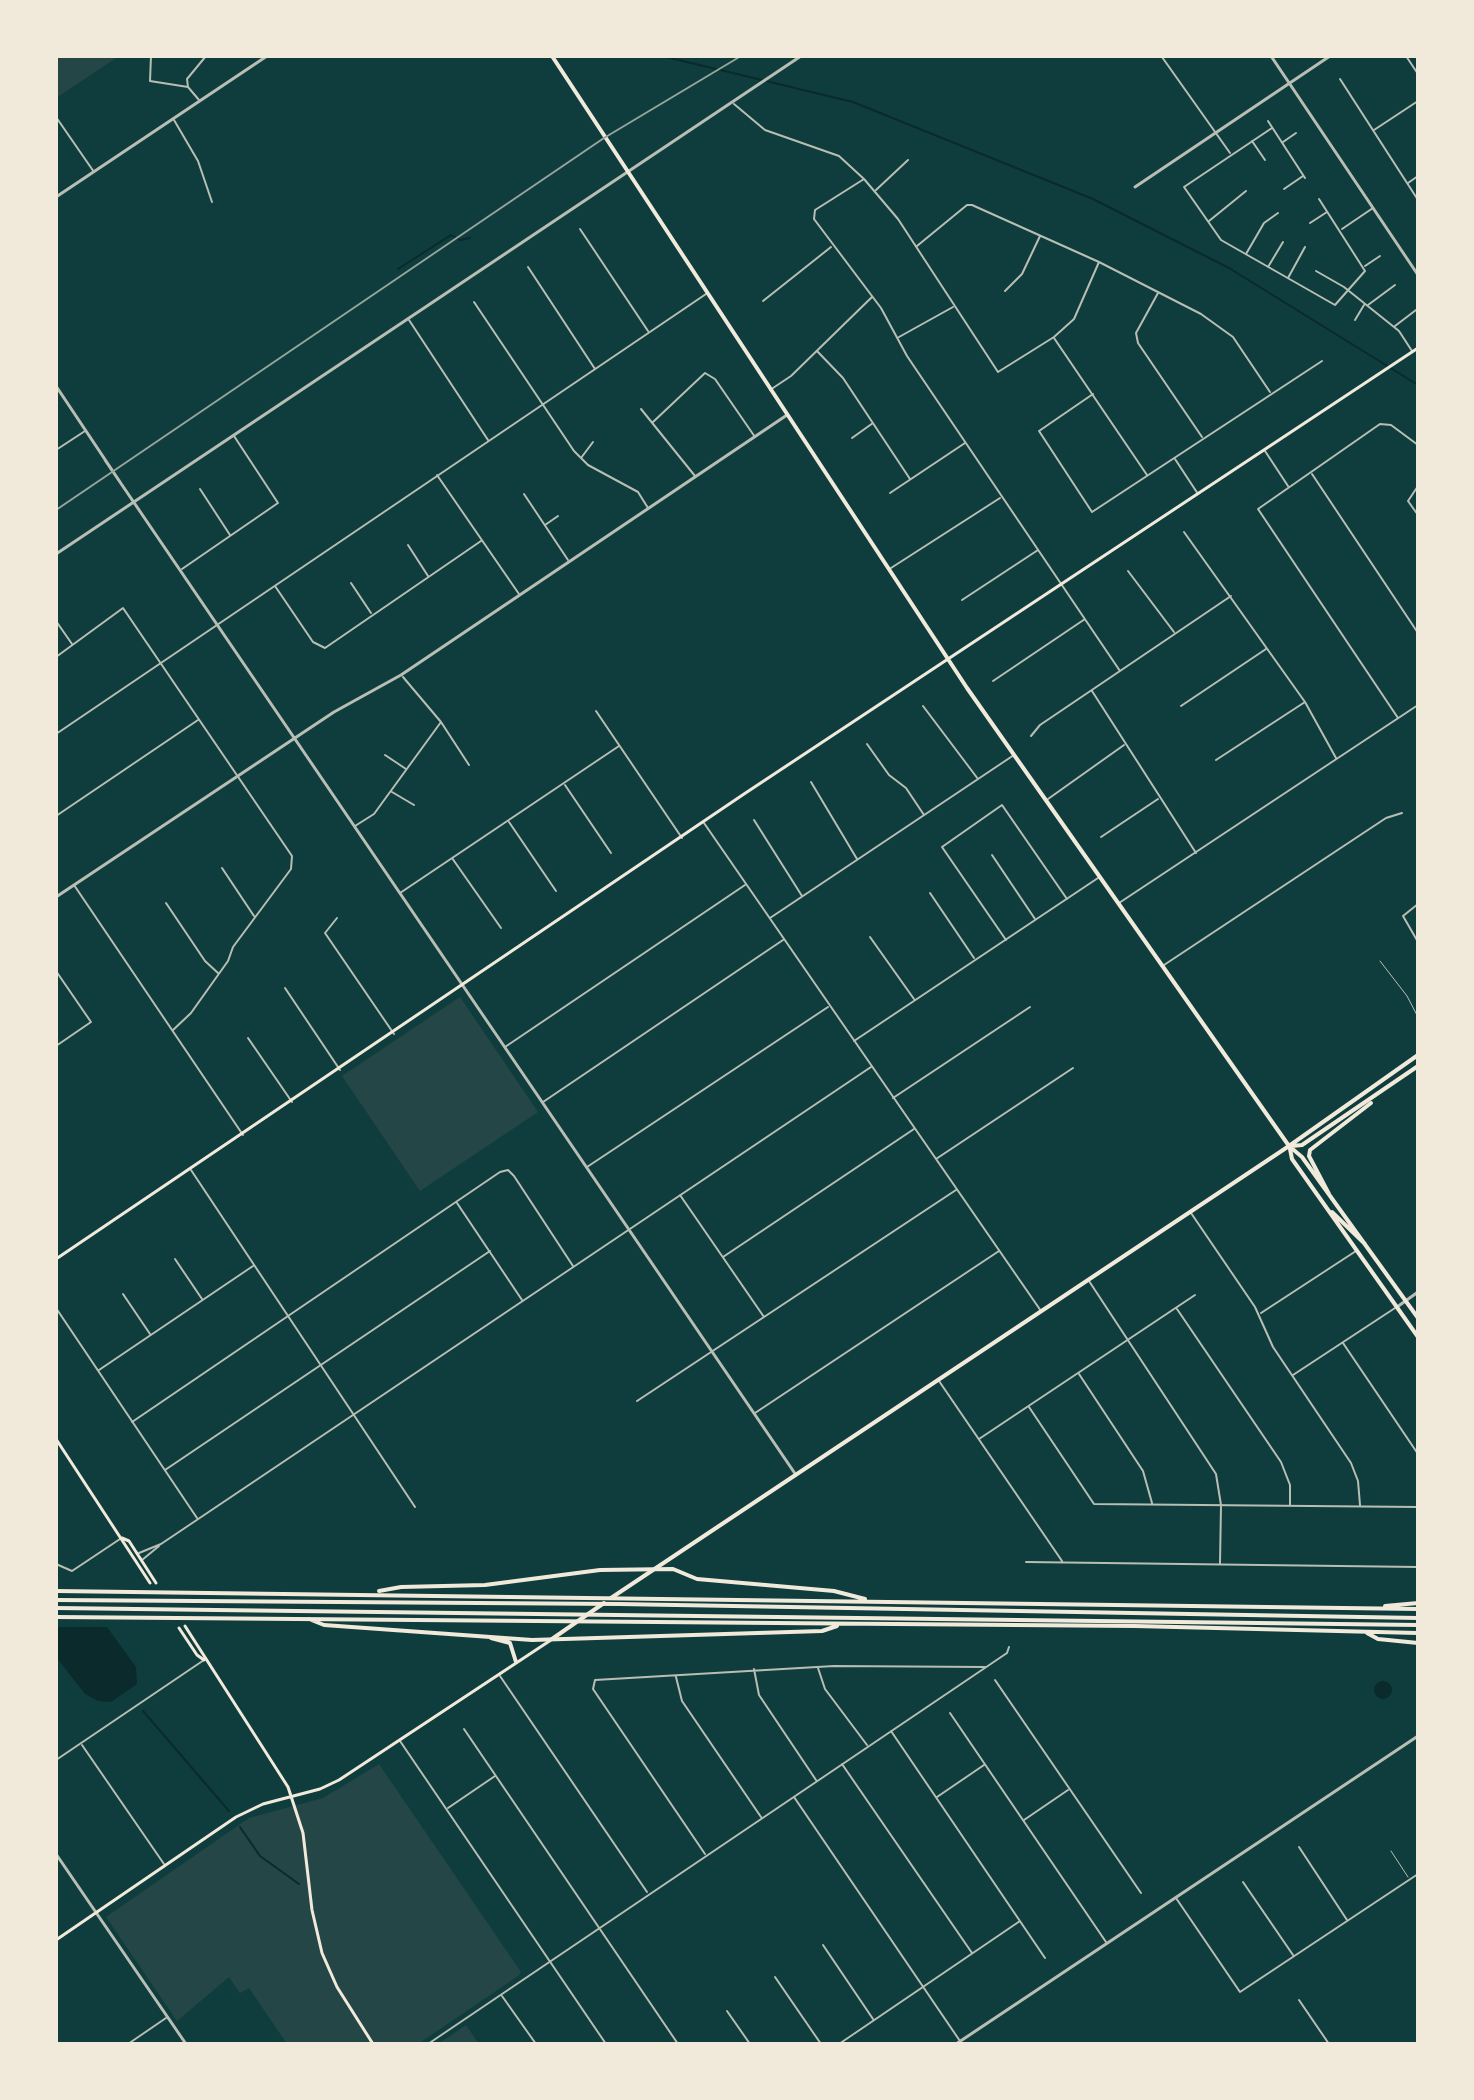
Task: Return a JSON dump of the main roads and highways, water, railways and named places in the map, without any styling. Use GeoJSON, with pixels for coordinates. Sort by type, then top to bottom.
{"type":"FeatureCollection","features":[{"type":"Feature","properties":{"kind":"main road"},"geometry":{"type":"LineString","coordinates":[[552,56],[948,661],[1289,1146],[1302,1157],[1418,1318]]}},
{"type":"Feature","properties":{"kind":"main road"},"geometry":{"type":"LineString","coordinates":[[56,1259],[1418,348]]}},
{"type":"Feature","properties":{"kind":"main road"},"geometry":{"type":"LineString","coordinates":[[56,1940],[236,1817],[263,1804],[333,1783],[1042,1312],[1418,1055]]}},
{"type":"Feature","properties":{"kind":"main road"},"geometry":{"type":"LineString","coordinates":[[1329,1196],[1328,1187],[1309,1156],[1310,1150],[1418,1066]]}},
{"type":"Feature","properties":{"kind":"main road"},"geometry":{"type":"LineString","coordinates":[[1289,1146],[1302,1145],[1375,1098]]}},
{"type":"Feature","properties":{"kind":"main road"},"geometry":{"type":"LineString","coordinates":[[1289,1146],[1292,1159],[1418,1337]]}},
{"type":"Feature","properties":{"kind":"main road"},"geometry":{"type":"LineString","coordinates":[[1329,1212],[1338,1215],[1357,1240],[1367,1245]]}},
{"type":"Feature","properties":{"kind":"main road"},"geometry":{"type":"LineString","coordinates":[[56,1439],[156,1583]]}},
{"type":"Feature","properties":{"kind":"main road"},"geometry":{"type":"LineString","coordinates":[[122,1538],[123,1545],[150,1583]]}},
{"type":"Feature","properties":{"kind":"main road"},"geometry":{"type":"LineString","coordinates":[[369,1593],[401,1587],[485,1585],[600,1570],[673,1569],[697,1579],[848,1593],[868,1601]]}},
{"type":"Feature","properties":{"kind":"main road"},"geometry":{"type":"LineString","coordinates":[[56,1591],[632,1596],[1374,1608],[1418,1606]]}},
{"type":"Feature","properties":{"kind":"main road"},"geometry":{"type":"LineString","coordinates":[[56,1600],[619,1604],[1418,1618]]}},
{"type":"Feature","properties":{"kind":"main road"},"geometry":{"type":"LineString","coordinates":[[56,1608],[1418,1625]]}},
{"type":"Feature","properties":{"kind":"main road"},"geometry":{"type":"LineString","coordinates":[[56,1617],[1418,1633]]}},
{"type":"Feature","properties":{"kind":"main road"},"geometry":{"type":"LineString","coordinates":[[307,1618],[324,1625],[551,1640],[822,1631],[843,1624]]}},
{"type":"Feature","properties":{"kind":"main road"},"geometry":{"type":"LineString","coordinates":[[185,1626],[204,1660],[277,1767],[292,1796],[303,1833],[312,1910],[322,1953],[337,1987],[373,2044]]}},
{"type":"Feature","properties":{"kind":"main road"},"geometry":{"type":"LineString","coordinates":[[179,1628],[197,1655],[204,1660]]}},
{"type":"Feature","properties":{"kind":"main road"},"geometry":{"type":"LineString","coordinates":[[1365,1632],[1378,1639],[1418,1643]]}},
{"type":"Feature","properties":{"kind":"main road"},"geometry":{"type":"LineString","coordinates":[[484,1636],[509,1642],[515,1649],[516,1662]]}},
{"type":"Feature","properties":{"kind":"waterway"},"geometry":{"type":"LineString","coordinates":[[662,56],[853,102],[1093,199],[1229,268],[1418,385]]}},
{"type":"Feature","properties":{"kind":"waterway"},"geometry":{"type":"LineString","coordinates":[[398,269],[451,235],[460,240],[470,238]]}},
{"type":"Feature","properties":{"kind":"waterway"},"geometry":{"type":"LineString","coordinates":[[143,1711],[229,1811]]}},
{"type":"Feature","properties":{"kind":"waterway"},"geometry":{"type":"LineString","coordinates":[[240,1827],[260,1856],[299,1884]]}},
{"type":"Feature","properties":{"kind":"railway"},"geometry":{"type":"LineString","coordinates":[[56,510],[604,138],[741,56]]}}]}
